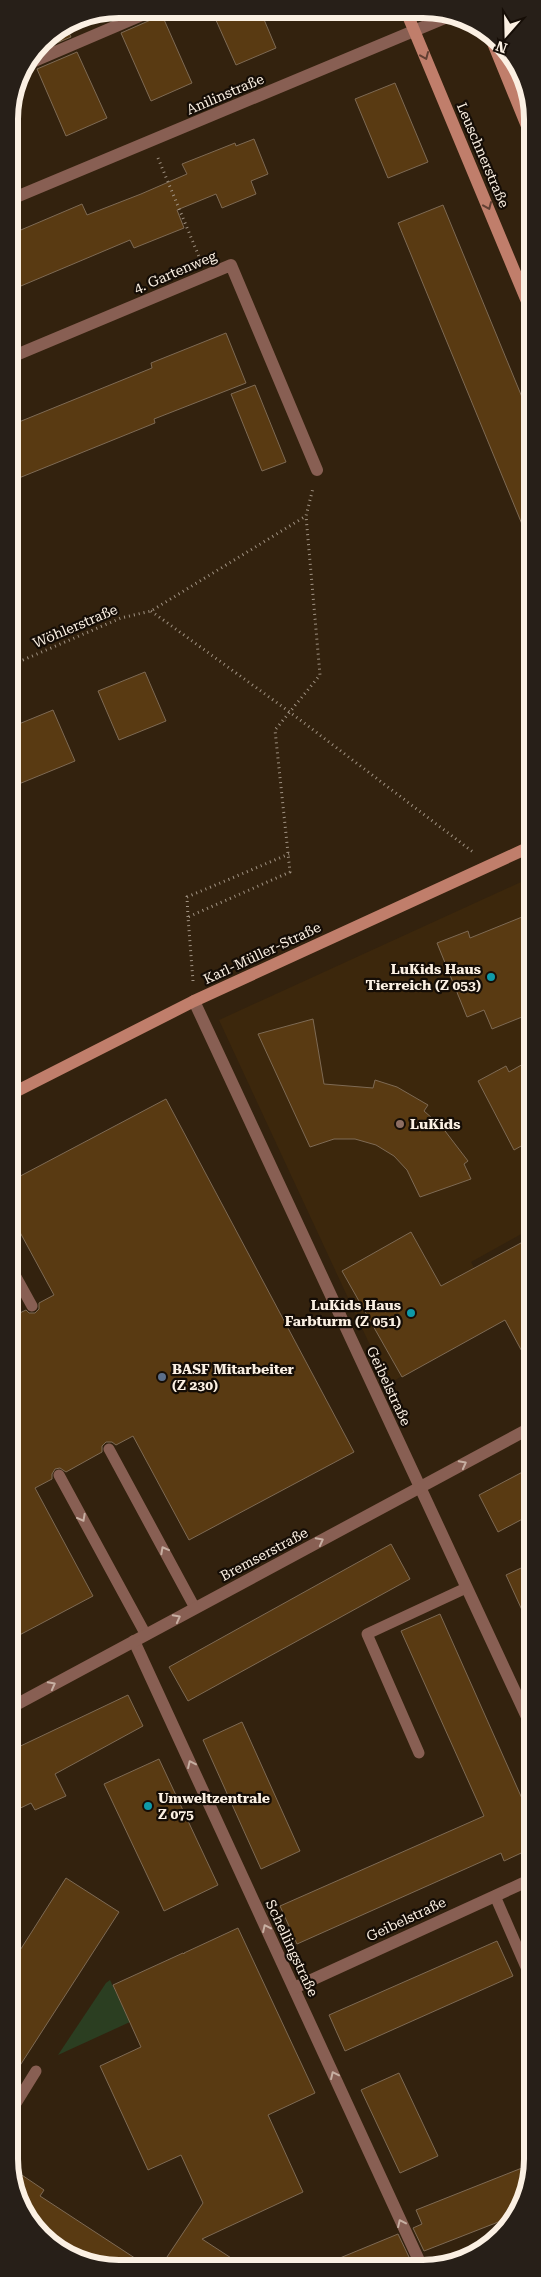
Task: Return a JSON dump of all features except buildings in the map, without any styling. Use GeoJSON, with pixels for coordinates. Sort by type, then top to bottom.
{"type":"FeatureCollection","features":[{"type":"Feature","properties":{"kind":"street"},"geometry":{"type":"LineString","coordinates":[[36,60],[135,18]]}},
{"type":"Feature","properties":{"kind":"street","name":"Leuschnerstraße"},"geometry":{"type":"LineString","coordinates":[[409,18],[524,294]]}},
{"type":"Feature","properties":{"kind":"street","name":"Anilinstraße"},"geometry":{"type":"LineString","coordinates":[[18,196],[443,19]]}},
{"type":"Feature","properties":{"kind":"street"},"geometry":{"type":"LineString","coordinates":[[500,60],[524,119]]}},
{"type":"Feature","properties":{"kind":"street","name":"4. Gartenweg"},"geometry":{"type":"LineString","coordinates":[[18,354],[231,265],[317,470]]}},
{"type":"Feature","properties":{"kind":"street","name":"Karl-Müller-Straße"},"geometry":{"type":"LineString","coordinates":[[18,1091],[194,1001],[524,850]]}},
{"type":"Feature","properties":{"kind":"street","name":"Geibelstraße"},"geometry":{"type":"LineString","coordinates":[[194,1001],[523,1709]]}},
{"type":"Feature","properties":{"kind":"street","name":"Bremserstraße"},"geometry":{"type":"LineString","coordinates":[[17,1704],[523,1432]]}},
{"type":"Feature","properties":{"kind":"street","name":"Schellingstraße"},"geometry":{"type":"LineString","coordinates":[[134,1641],[419,2260]]}},
{"type":"Feature","properties":{"kind":"street","name":"Geibelstraße"},"geometry":{"type":"LineString","coordinates":[[294,1988],[523,1883]]}},
{"type":"Feature","properties":{"kind":"lane"},"geometry":{"type":"LineString","coordinates":[[17,1279],[32,1306]]}},
{"type":"Feature","properties":{"kind":"lane"},"geometry":{"type":"LineString","coordinates":[[109,1449],[195,1608]]}},
{"type":"Feature","properties":{"kind":"lane"},"geometry":{"type":"LineString","coordinates":[[59,1475],[146,1635]]}},
{"type":"Feature","properties":{"kind":"lane"},"geometry":{"type":"LineString","coordinates":[[419,1753],[367,1634],[466,1588]]}},
{"type":"Feature","properties":{"kind":"lane"},"geometry":{"type":"LineString","coordinates":[[495,1896],[523,1961]]}},
{"type":"Feature","properties":{"kind":"lane"},"geometry":{"type":"LineString","coordinates":[[17,2102],[36,2071]]}},
{"type":"Feature","properties":{"kind":"path"},"geometry":{"type":"LineString","coordinates":[[150,141],[207,275]]}},
{"type":"Feature","properties":{"kind":"path"},"geometry":{"type":"LineString","coordinates":[[188,917],[290,872],[275,730],[291,713],[320,674],[306,516],[317,470]]}},
{"type":"Feature","properties":{"kind":"path","name":"Wöhlerstraße"},"geometry":{"type":"LineString","coordinates":[[18,662],[121,618],[151,611],[306,516]]}},
{"type":"Feature","properties":{"kind":"path"},"geometry":{"type":"LineString","coordinates":[[151,611],[291,713],[490,865]]}},
{"type":"Feature","properties":{"kind":"path"},"geometry":{"type":"LineString","coordinates":[[194,1001],[187,897],[288,854]]}},
{"type":"Feature","properties":{"kind":"shaded area","name":"LuKids"},"geometry":{"type":"Polygon","coordinates":[[[524,881],[523,1233],[471,1262],[504,1319],[388,1384],[219,1020],[524,881]]]}},
{"type":"Feature","properties":{"kind":"green space"},"geometry":{"type":"Polygon","coordinates":[[[110,1980],[130,2022],[58,2055],[106,1983],[110,1980]]]}},
{"type":"Feature","properties":{"kind":"place","name":"LuKids Haus Tierreich (Z 053)"},"geometry":{"type":"Point","coordinates":[491,977]}},
{"type":"Feature","properties":{"kind":"place","name":"LuKids"},"geometry":{"type":"Point","coordinates":[400,1124]}},
{"type":"Feature","properties":{"kind":"place","name":"LuKids Haus Farbturm (Z 051)"},"geometry":{"type":"Point","coordinates":[411,1313]}},
{"type":"Feature","properties":{"kind":"place","name":"BASF Mitarbeiter (Z 230)"},"geometry":{"type":"Point","coordinates":[162,1377]}},
{"type":"Feature","properties":{"kind":"place","name":"Umweltzentrale Z 075"},"geometry":{"type":"Point","coordinates":[148,1806]}}]}
